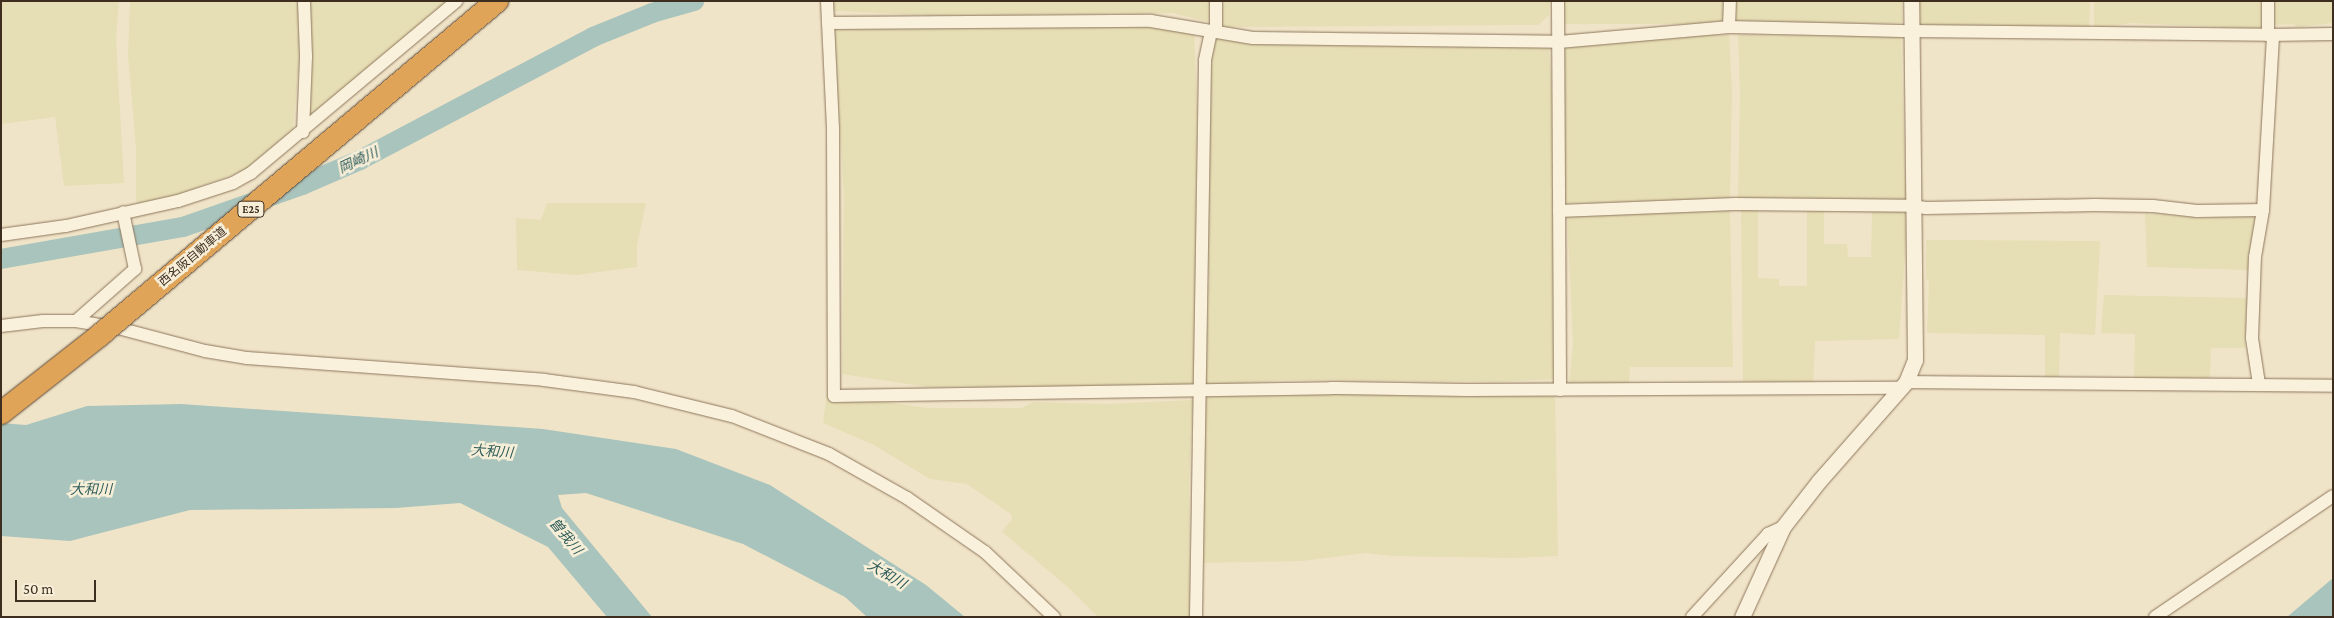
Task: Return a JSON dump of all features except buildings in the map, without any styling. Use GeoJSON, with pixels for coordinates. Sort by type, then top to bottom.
{"type":"FeatureCollection","features":[{"type":"Feature","properties":{"kind":"highway","name":"西名阪自動車道"},"geometry":{"type":"LineString","coordinates":[[1,394],[193,238],[473,1]]}},
{"type":"Feature","properties":{"kind":"highway","name":"西名阪自動車道"},"geometry":{"type":"LineString","coordinates":[[1,413],[137,304],[497,1]]}},
{"type":"Feature","properties":{"kind":"street"},"geometry":{"type":"LineString","coordinates":[[303,132],[306,56],[304,1]]}},
{"type":"Feature","properties":{"kind":"street"},"geometry":{"type":"LineString","coordinates":[[1,235],[66,226],[124,215],[178,201],[252,174],[457,1]]}},
{"type":"Feature","properties":{"kind":"street"},"geometry":{"type":"LineString","coordinates":[[827,1],[833,128],[834,396],[1331,388],[1560,390],[1942,384],[2259,384],[2333,386]]}},
{"type":"Feature","properties":{"kind":"street"},"geometry":{"type":"LineString","coordinates":[[1196,617],[1198,390],[1205,60],[1214,32],[1216,1]]}},
{"type":"Feature","properties":{"kind":"street"},"geometry":{"type":"LineString","coordinates":[[1558,1],[1560,390]]}},
{"type":"Feature","properties":{"kind":"street"},"geometry":{"type":"LineString","coordinates":[[1729,27],[1730,1]]}},
{"type":"Feature","properties":{"kind":"street"},"geometry":{"type":"LineString","coordinates":[[1742,617],[1782,527],[1902,385],[1912,370],[1916,349],[1912,206],[1911,1]]}},
{"type":"Feature","properties":{"kind":"street"},"geometry":{"type":"LineString","coordinates":[[2259,384],[2252,338],[2255,257],[2263,210],[2271,35],[2268,1]]}},
{"type":"Feature","properties":{"kind":"street"},"geometry":{"type":"LineString","coordinates":[[828,22],[1150,21],[1253,38],[1559,42],[1729,27],[1911,31],[2333,34]]}},
{"type":"Feature","properties":{"kind":"street"},"geometry":{"type":"LineString","coordinates":[[1559,211],[1735,204],[1912,206],[1926,208],[2095,205],[2153,206],[2197,211],[2263,210]]}},
{"type":"Feature","properties":{"kind":"street"},"geometry":{"type":"LineString","coordinates":[[76,321],[135,269],[124,215]]}},
{"type":"Feature","properties":{"kind":"street"},"geometry":{"type":"LineString","coordinates":[[1,326],[43,321],[76,321],[118,328],[206,351],[246,358],[544,380],[634,392],[732,416],[828,454],[907,498],[985,552],[1054,617]]}},
{"type":"Feature","properties":{"kind":"street"},"geometry":{"type":"LineString","coordinates":[[2155,617],[2333,496]]}},
{"type":"Feature","properties":{"kind":"street"},"geometry":{"type":"LineString","coordinates":[[1692,617],[1768,534],[1782,527]]}},
{"type":"Feature","properties":{"kind":"shaded area"},"geometry":{"type":"Polygon","coordinates":[[[1,1],[119,1],[116,40],[124,183],[64,186],[55,117],[1,124],[1,1]]]}},
{"type":"Feature","properties":{"kind":"shaded area"},"geometry":{"type":"Polygon","coordinates":[[[130,1],[299,1],[300,52],[293,131],[248,169],[177,195],[138,204],[136,200],[136,148],[128,55],[130,1]]]}},
{"type":"Feature","properties":{"kind":"shaded area"},"geometry":{"type":"Polygon","coordinates":[[[309,1],[449,1],[312,115],[307,111],[309,1]]]}},
{"type":"Feature","properties":{"kind":"shaded area"},"geometry":{"type":"Polygon","coordinates":[[[832,1],[1216,1],[1210,22],[1208,22],[1173,13],[948,16],[837,11],[833,10],[832,1]]]}},
{"type":"Feature","properties":{"kind":"shaded area"},"geometry":{"type":"Polygon","coordinates":[[[1224,1],[1550,1],[1549,15],[1538,25],[1226,27],[1219,24],[1224,1]]]}},
{"type":"Feature","properties":{"kind":"shaded area"},"geometry":{"type":"Polygon","coordinates":[[[1560,1],[1725,1],[1725,24],[1560,24],[1560,1]]]}},
{"type":"Feature","properties":{"kind":"shaded area"},"geometry":{"type":"Polygon","coordinates":[[[1736,1],[1902,1],[1902,23],[1736,23],[1736,1]]]}},
{"type":"Feature","properties":{"kind":"shaded area"},"geometry":{"type":"Polygon","coordinates":[[[1918,1],[2090,1],[2089,32],[1917,25],[1918,1]]]}},
{"type":"Feature","properties":{"kind":"shaded area"},"geometry":{"type":"Polygon","coordinates":[[[2094,1],[2261,1],[2264,29],[2131,23],[2094,29],[2094,1]]]}},
{"type":"Feature","properties":{"kind":"shaded area"},"geometry":{"type":"Polygon","coordinates":[[[2270,1],[2333,1],[2333,23],[2297,27],[2294,24],[2273,25],[2270,1]]]}},
{"type":"Feature","properties":{"kind":"shaded area"},"geometry":{"type":"Polygon","coordinates":[[[1141,23],[1194,29],[1199,278],[1195,384],[1039,389],[1026,387],[928,387],[842,374],[844,199],[834,27],[1141,23]]]}},
{"type":"Feature","properties":{"kind":"shaded area"},"geometry":{"type":"Polygon","coordinates":[[[1558,34],[1729,35],[1732,91],[1730,202],[1565,203],[1558,34]]]}},
{"type":"Feature","properties":{"kind":"shaded area"},"geometry":{"type":"Polygon","coordinates":[[[1738,35],[1901,36],[1906,202],[1738,201],[1740,93],[1738,35]]]}},
{"type":"Feature","properties":{"kind":"shaded area"},"geometry":{"type":"Polygon","coordinates":[[[1210,36],[1548,36],[1552,89],[1552,180],[1555,220],[1557,379],[1491,382],[1292,380],[1205,385],[1209,281],[1206,210],[1210,36]]]}},
{"type":"Feature","properties":{"kind":"shaded area"},"geometry":{"type":"Polygon","coordinates":[[[547,203],[646,203],[637,245],[637,267],[576,275],[517,270],[516,218],[541,220],[547,203]]]}},
{"type":"Feature","properties":{"kind":"shaded area"},"geometry":{"type":"Polygon","coordinates":[[[1741,210],[1758,210],[1758,278],[1779,279],[1779,286],[1807,286],[1807,211],[1824,211],[1824,244],[1847,244],[1848,257],[1871,257],[1872,211],[1906,212],[1899,339],[1815,341],[1813,385],[1743,385],[1741,210]]]}},
{"type":"Feature","properties":{"kind":"shaded area"},"geometry":{"type":"Polygon","coordinates":[[[1730,211],[1733,367],[1630,367],[1629,385],[1569,385],[1573,344],[1567,213],[1730,211]]]}},
{"type":"Feature","properties":{"kind":"shaded area"},"geometry":{"type":"Polygon","coordinates":[[[2145,213],[2204,218],[2256,216],[2249,270],[2147,267],[2145,213]]]}},
{"type":"Feature","properties":{"kind":"shaded area"},"geometry":{"type":"Polygon","coordinates":[[[1926,240],[2099,241],[2095,335],[2060,333],[2059,377],[2045,377],[2045,335],[1927,333],[1929,281],[1926,279],[1926,240]]]}},
{"type":"Feature","properties":{"kind":"shaded area"},"geometry":{"type":"Polygon","coordinates":[[[2104,295],[2247,298],[2245,348],[2211,348],[2210,377],[2200,381],[2134,379],[2135,334],[2101,333],[2104,295]]]}},
{"type":"Feature","properties":{"kind":"shaded area"},"geometry":{"type":"Polygon","coordinates":[[[1298,391],[1555,393],[1558,556],[1513,558],[1392,556],[1366,553],[1302,561],[1201,563],[1204,395],[1298,391]]]}},
{"type":"Feature","properties":{"kind":"shaded area"},"geometry":{"type":"Polygon","coordinates":[[[827,393],[927,408],[1021,408],[1034,402],[1107,404],[1193,400],[1189,478],[1190,617],[1098,617],[1069,588],[1002,532],[1012,519],[1011,514],[967,484],[930,479],[874,445],[823,423],[827,393]]]}},
{"type":"Feature","properties":{"kind":"water"},"geometry":{"type":"Polygon","coordinates":[[[181,404],[543,429],[676,449],[770,485],[926,585],[965,617],[867,617],[845,597],[743,544],[586,493],[558,495],[562,508],[652,617],[607,617],[548,547],[460,503],[396,508],[190,510],[70,541],[1,536],[1,423],[26,425],[87,406],[181,404]]]}},
{"type":"Feature","properties":{"kind":"water"},"geometry":{"type":"Polygon","coordinates":[[[2333,578],[2333,617],[2287,617],[2333,578]]]}},
{"type":"Feature","properties":{"kind":"waterway","name":"岡崎川"},"geometry":{"type":"LineString","coordinates":[[1,259],[183,227],[302,185],[360,160],[593,37],[652,13],[694,1]]}},
{"type":"Feature","properties":{"kind":"water label","name":"大和川"},"geometry":{"type":"Point","coordinates":[492,451]}},
{"type":"Feature","properties":{"kind":"water label","name":"大和川"},"geometry":{"type":"Point","coordinates":[91,489]}},
{"type":"Feature","properties":{"kind":"water label","name":"曽我川"},"geometry":{"type":"Point","coordinates":[566,536]}},
{"type":"Feature","properties":{"kind":"water label","name":"大和川"},"geometry":{"type":"Point","coordinates":[887,574]}}]}
